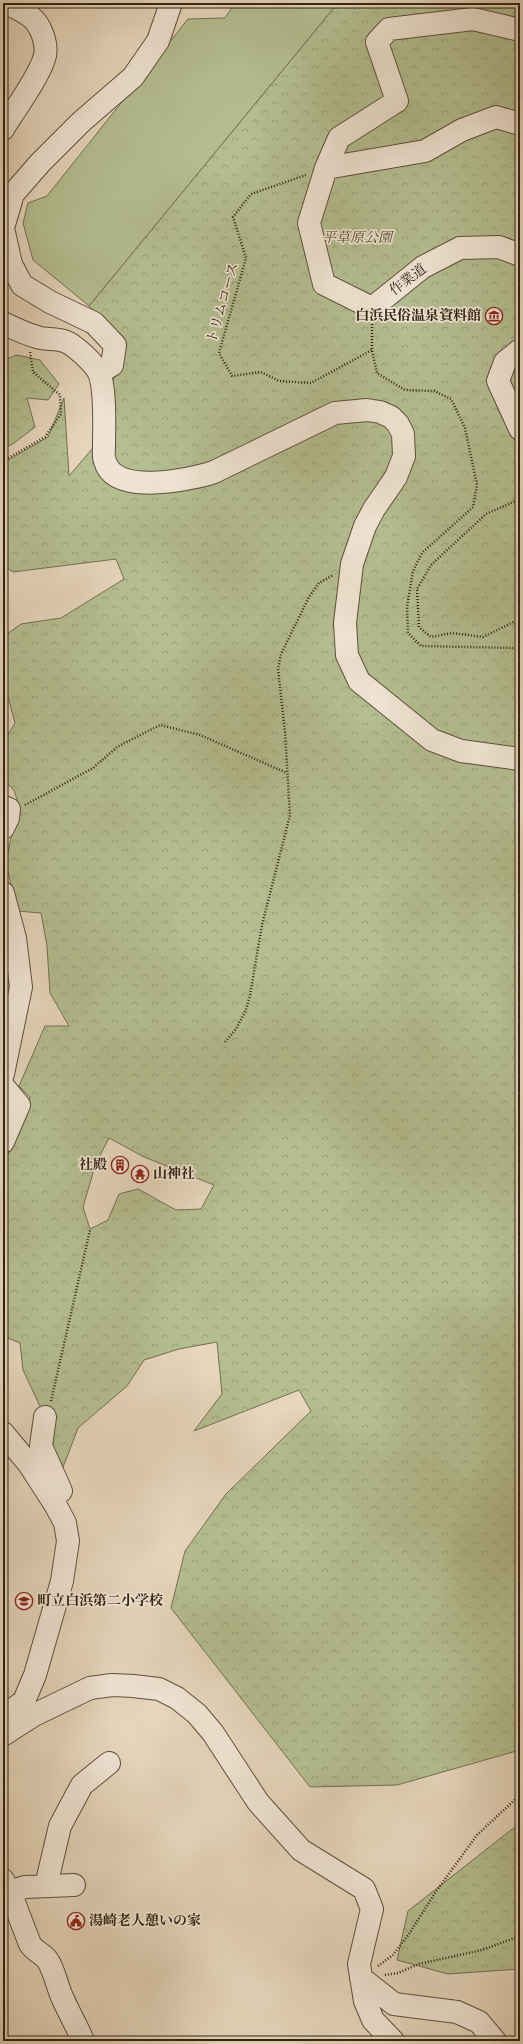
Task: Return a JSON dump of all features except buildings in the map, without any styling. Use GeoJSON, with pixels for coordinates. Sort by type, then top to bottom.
{"type":"FeatureCollection","features":[{"type":"Feature","properties":{"kind":"street"},"geometry":{"type":"LineString","coordinates":[[99,373],[112,365],[115,345],[94,323],[50,302],[22,285],[11,264],[3,228],[12,194],[40,163],[81,122],[134,77],[158,41],[171,3]]}},
{"type":"Feature","properties":{"kind":"street"},"geometry":{"type":"LineString","coordinates":[[3,5],[7,4],[23,12],[36,22],[44,39],[45,58],[3,129]]}},
{"type":"Feature","properties":{"kind":"street"},"geometry":{"type":"LineString","coordinates":[[372,308],[324,284],[309,223],[326,168],[339,138],[397,101],[377,42],[389,29],[473,19],[520,30]]}},
{"type":"Feature","properties":{"kind":"street"},"geometry":{"type":"LineString","coordinates":[[326,168],[425,151],[462,130],[496,117],[520,124]]}},
{"type":"Feature","properties":{"kind":"street","name":"作業道"},"geometry":{"type":"LineString","coordinates":[[372,308],[423,267],[460,248],[500,247],[520,256]]}},
{"type":"Feature","properties":{"kind":"street"},"geometry":{"type":"LineString","coordinates":[[3,323],[37,338],[64,341],[80,352],[99,373],[103,391],[105,462],[114,474],[129,481],[152,483],[194,479],[214,472],[335,413],[367,410],[380,412],[391,417],[398,424],[403,434],[404,456],[401,467],[365,526],[352,564],[348,585],[346,640],[347,655],[359,681],[432,740],[461,751],[520,759]]}},
{"type":"Feature","properties":{"kind":"street"},"geometry":{"type":"LineString","coordinates":[[520,350],[505,362],[498,381],[520,429]]}},
{"type":"Feature","properties":{"kind":"street"},"geometry":{"type":"LineString","coordinates":[[3,807],[9,809],[8,818],[3,828]]}},
{"type":"Feature","properties":{"kind":"street"},"geometry":{"type":"LineString","coordinates":[[3,893],[15,938],[21,986],[3,1074]]}},
{"type":"Feature","properties":{"kind":"street"},"geometry":{"type":"LineString","coordinates":[[3,1086],[19,1105],[3,1142]]}},
{"type":"Feature","properties":{"kind":"street"},"geometry":{"type":"LineString","coordinates":[[45,1417],[41,1446],[76,1522],[74,1527],[61,1532]]}},
{"type":"Feature","properties":{"kind":"street"},"geometry":{"type":"LineString","coordinates":[[3,1433],[29,1464],[65,1522],[61,1532]]}},
{"type":"Feature","properties":{"kind":"street"},"geometry":{"type":"LineString","coordinates":[[3,1717],[24,1701],[35,1675],[62,1581],[68,1540],[61,1532]]}},
{"type":"Feature","properties":{"kind":"street"},"geometry":{"type":"LineString","coordinates":[[3,1736],[34,1715],[90,1688],[112,1685],[133,1686],[158,1689],[177,1698],[197,1714],[213,1733],[258,1802],[300,1850],[364,1889],[372,1909],[359,1964],[365,2001],[373,2020],[393,2041]]}},
{"type":"Feature","properties":{"kind":"street"},"geometry":{"type":"LineString","coordinates":[[53,1885],[48,1878],[63,1821],[82,1785],[109,1763]]}},
{"type":"Feature","properties":{"kind":"street"},"geometry":{"type":"LineString","coordinates":[[74,1885],[25,1887],[6,1886],[30,1944],[34,1950],[47,1959],[51,1966],[63,2000],[74,2019],[83,2041]]}},
{"type":"Feature","properties":{"kind":"street"},"geometry":{"type":"LineString","coordinates":[[361,1978],[394,2004],[457,2012],[479,2022],[495,2041]]}},
{"type":"Feature","properties":{"kind":"path","name":"トリムコース"},"geometry":{"type":"LineString","coordinates":[[326,168],[251,194],[233,218],[246,258],[219,353],[232,376],[261,372],[279,381],[311,383],[372,350]]}},
{"type":"Feature","properties":{"kind":"path"},"geometry":{"type":"LineString","coordinates":[[372,308],[372,350],[377,373],[404,390],[434,391],[451,399],[465,428],[476,485],[473,507],[422,553],[413,571],[407,607],[408,633],[421,646],[515,648],[520,645]]}},
{"type":"Feature","properties":{"kind":"path"},"geometry":{"type":"LineString","coordinates":[[3,461],[45,437],[61,414],[60,395],[33,372],[30,351],[37,338]]}},
{"type":"Feature","properties":{"kind":"path"},"geometry":{"type":"LineString","coordinates":[[520,499],[486,514],[430,565],[417,589],[419,627],[431,637],[452,633],[482,637],[520,619]]}},
{"type":"Feature","properties":{"kind":"path"},"geometry":{"type":"LineString","coordinates":[[225,1042],[236,1029],[246,1010],[262,925],[290,815],[278,669],[281,654],[309,597],[319,583],[352,564]]}},
{"type":"Feature","properties":{"kind":"path"},"geometry":{"type":"LineString","coordinates":[[40,797],[93,768],[117,747],[160,725],[200,734],[287,773]]}},
{"type":"Feature","properties":{"kind":"path"},"geometry":{"type":"LineString","coordinates":[[52,1397],[90,1230]]}},
{"type":"Feature","properties":{"kind":"path"},"geometry":{"type":"LineString","coordinates":[[361,1978],[393,1955],[477,1835],[520,1795]]}},
{"type":"Feature","properties":{"kind":"path"},"geometry":{"type":"LineString","coordinates":[[361,1978],[398,1973],[419,1964],[482,1950],[520,1936]]}},
{"type":"Feature","properties":{"kind":"green space"},"geometry":{"type":"Polygon","coordinates":[[[235,3],[338,3],[89,306],[33,260],[23,223],[28,203],[47,196],[188,19],[225,18],[235,3]]]}},
{"type":"Feature","properties":{"kind":"green space","name":"平草原公園"},"geometry":{"type":"Polygon","coordinates":[[[338,3],[520,3],[520,1750],[397,1785],[310,1787],[171,1608],[185,1551],[226,1494],[311,1411],[299,1390],[194,1431],[222,1394],[217,1342],[179,1349],[144,1360],[127,1386],[78,1428],[57,1483],[45,1417],[23,1370],[20,1343],[3,1336],[3,1167],[30,1097],[19,1086],[45,1026],[69,1026],[50,993],[47,946],[41,913],[17,911],[6,863],[11,837],[21,812],[14,790],[3,780],[3,743],[15,723],[3,678],[3,637],[21,624],[61,618],[124,579],[116,559],[13,572],[3,565],[3,463],[48,437],[64,398],[69,476],[104,435],[103,410],[126,343],[89,306],[338,3]],[[109,1138],[96,1163],[83,1207],[90,1229],[108,1220],[119,1194],[138,1189],[176,1210],[201,1209],[214,1185],[144,1157],[109,1138]]]}},
{"type":"Feature","properties":{"kind":"green space"},"geometry":{"type":"Polygon","coordinates":[[[17,355],[40,360],[59,384],[48,400],[27,398],[35,427],[14,443],[3,449],[3,360],[17,355]]]}},
{"type":"Feature","properties":{"kind":"green space"},"geometry":{"type":"Polygon","coordinates":[[[520,1823],[520,1969],[448,1974],[397,1960],[408,1911],[520,1823]]]}},
{"type":"Feature","properties":{"kind":"place","name":"白浜民俗温泉資料館"},"geometry":{"type":"Point","coordinates":[494,316]}},
{"type":"Feature","properties":{"kind":"place","name":"社殿"},"geometry":{"type":"Point","coordinates":[120,1165]}},
{"type":"Feature","properties":{"kind":"place","name":"山神社"},"geometry":{"type":"Point","coordinates":[140,1174]}},
{"type":"Feature","properties":{"kind":"place","name":"町立白浜第二小学校"},"geometry":{"type":"Point","coordinates":[24,1601]}},
{"type":"Feature","properties":{"kind":"place","name":"湯崎老人憩いの家"},"geometry":{"type":"Point","coordinates":[76,1921]}}]}
